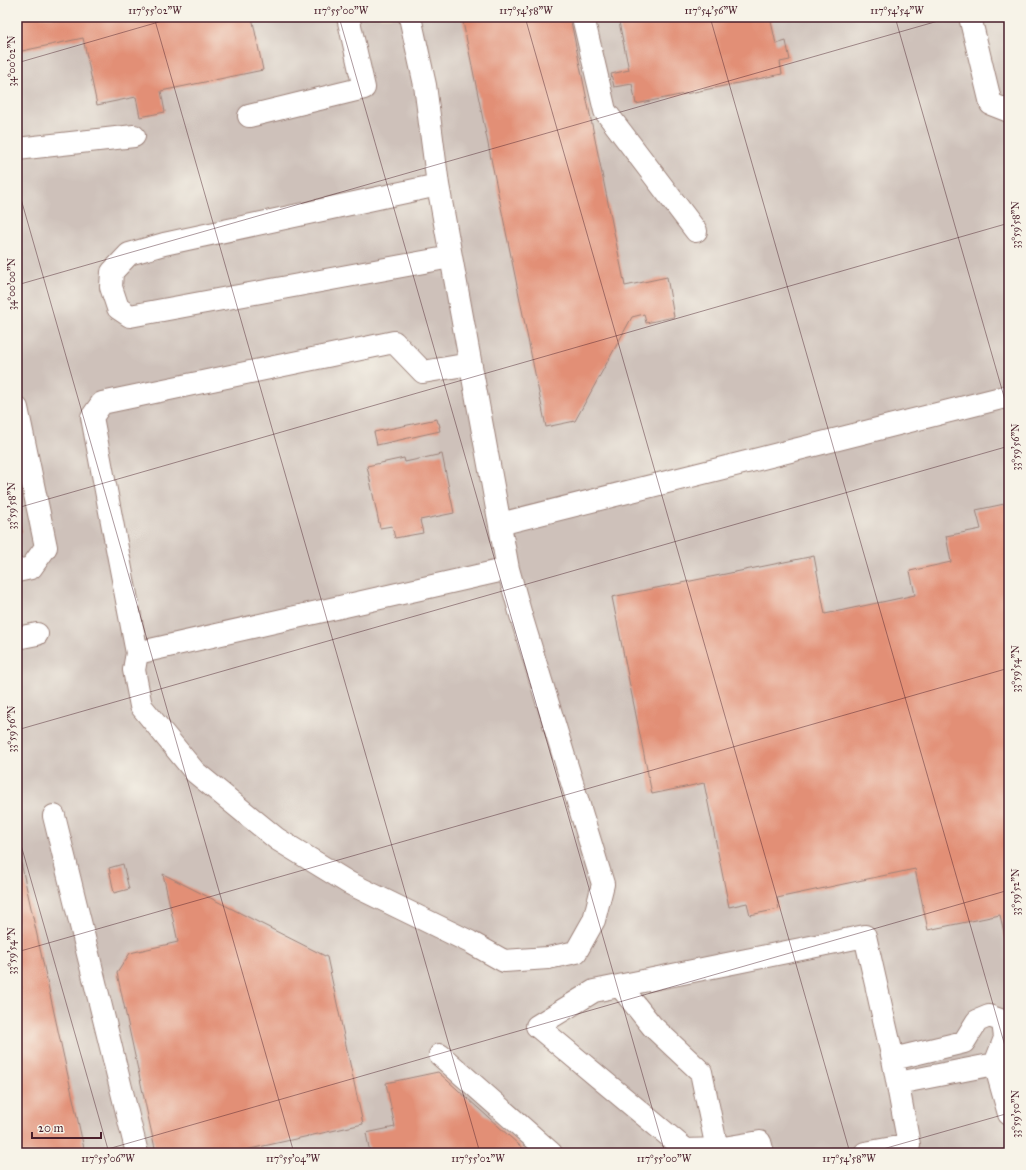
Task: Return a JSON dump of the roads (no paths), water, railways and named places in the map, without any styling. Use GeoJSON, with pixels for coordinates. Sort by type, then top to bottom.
{"type":"FeatureCollection","features":[{"type":"Feature","properties":{"kind":"lane"},"geometry":{"type":"LineString","coordinates":[[249,116],[364,88],[348,17]]}},
{"type":"Feature","properties":{"kind":"lane"},"geometry":{"type":"LineString","coordinates":[[410,17],[425,85],[438,185],[508,569],[603,884],[594,920],[576,952],[548,958],[504,961],[470,942],[350,883],[277,839],[195,772],[141,706],[134,670],[137,653],[92,417],[102,403],[394,342],[423,372],[470,364]]}},
{"type":"Feature","properties":{"kind":"lane"},"geometry":{"type":"LineString","coordinates":[[583,17],[605,111],[696,231]]}},
{"type":"Feature","properties":{"kind":"lane"},"geometry":{"type":"LineString","coordinates":[[970,17],[992,104],[1009,111]]}},
{"type":"Feature","properties":{"kind":"lane"},"geometry":{"type":"LineString","coordinates":[[17,149],[134,136]]}},
{"type":"Feature","properties":{"kind":"lane"},"geometry":{"type":"LineString","coordinates":[[438,185],[164,244],[129,254],[112,272],[111,287],[118,308],[130,316],[451,257]]}},
{"type":"Feature","properties":{"kind":"lane"},"geometry":{"type":"LineString","coordinates":[[500,524],[1009,396]]}},
{"type":"Feature","properties":{"kind":"lane"},"geometry":{"type":"LineString","coordinates":[[17,408],[46,547],[31,568],[17,571]]}},
{"type":"Feature","properties":{"kind":"lane"},"geometry":{"type":"LineString","coordinates":[[137,653],[508,569]]}},
{"type":"Feature","properties":{"kind":"lane"},"geometry":{"type":"LineString","coordinates":[[54,816],[137,1153]]}},
{"type":"Feature","properties":{"kind":"lane"},"geometry":{"type":"LineString","coordinates":[[763,1153],[760,1142],[718,1151],[686,1150],[537,1026],[594,991],[865,936],[898,1082],[909,1145],[865,1153]]}},
{"type":"Feature","properties":{"kind":"lane"},"geometry":{"type":"LineString","coordinates":[[620,986],[652,1026],[701,1072],[718,1151]]}},
{"type":"Feature","properties":{"kind":"lane"},"geometry":{"type":"LineString","coordinates":[[893,1059],[964,1042],[977,1021],[989,1016],[1003,1021],[1005,1038],[995,1064],[1009,1114]]}},
{"type":"Feature","properties":{"kind":"lane"},"geometry":{"type":"LineString","coordinates":[[440,1055],[552,1153]]}},
{"type":"Feature","properties":{"kind":"lane"},"geometry":{"type":"LineString","coordinates":[[898,1082],[995,1064]]}}]}
